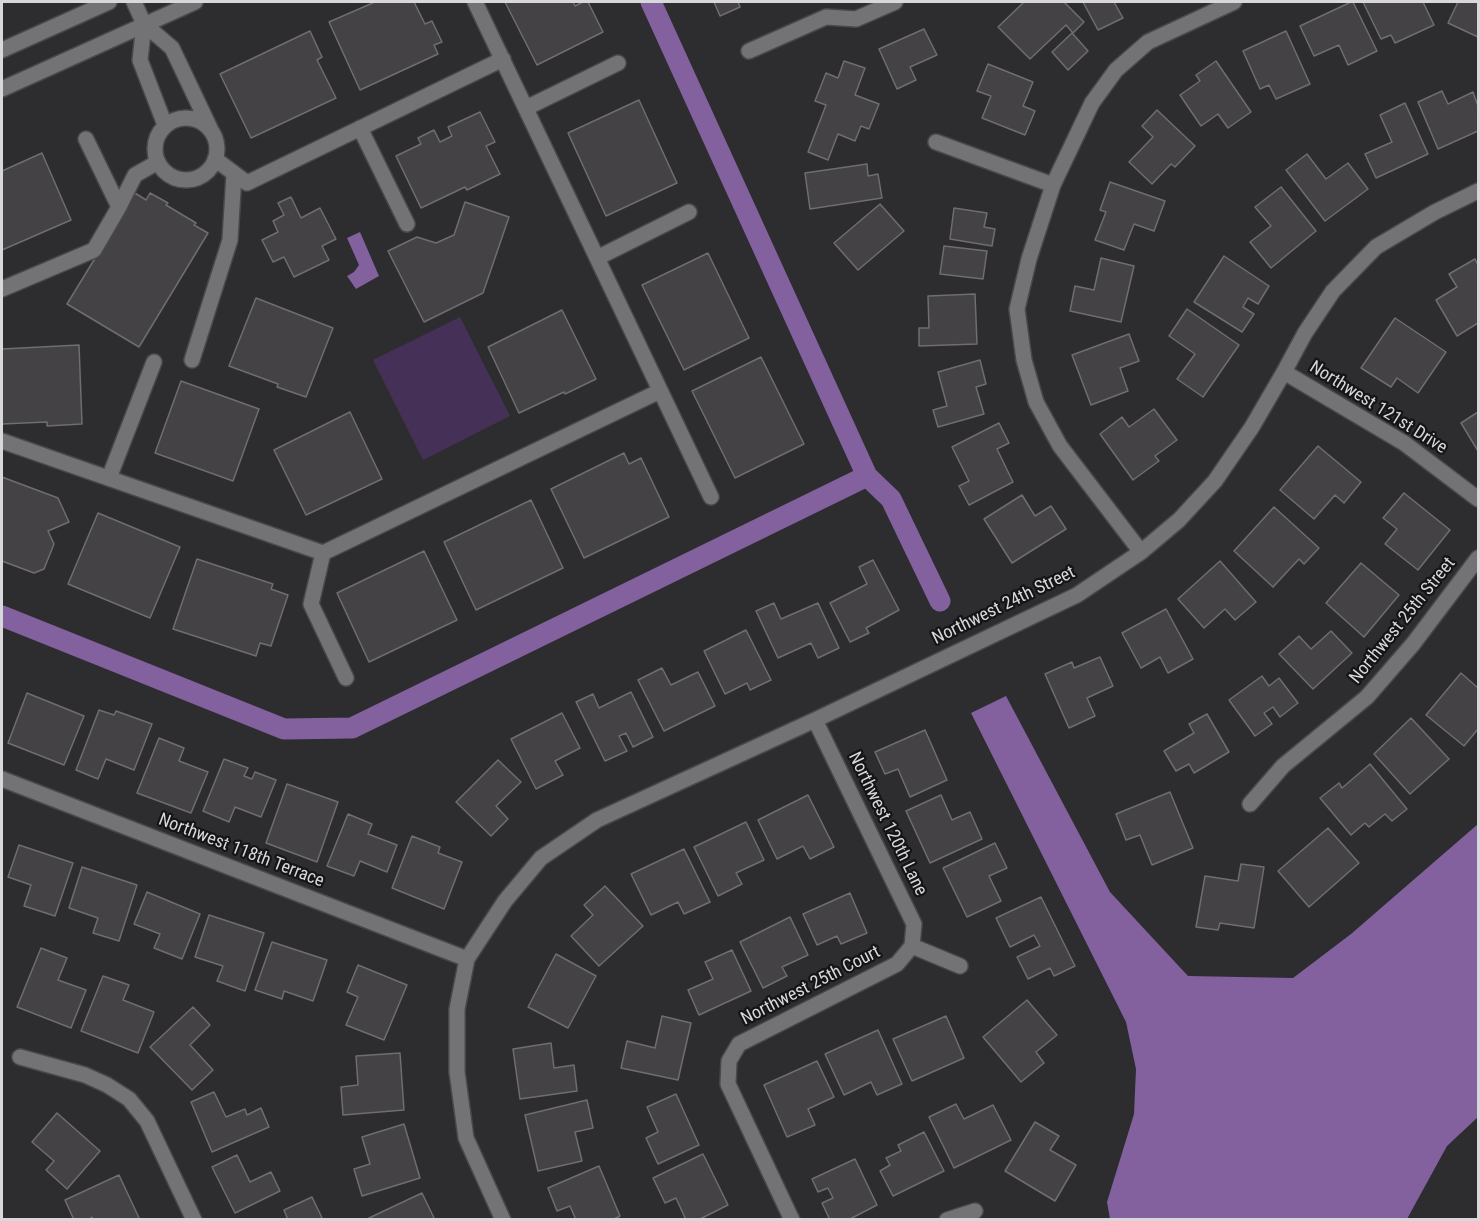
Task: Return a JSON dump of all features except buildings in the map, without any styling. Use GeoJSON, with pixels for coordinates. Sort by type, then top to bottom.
{"type":"FeatureCollection","features":[{"type":"Feature","properties":{"kind":"street"},"geometry":{"type":"LineString","coordinates":[[2,50],[109,2]]}},
{"type":"Feature","properties":{"kind":"street"},"geometry":{"type":"LineString","coordinates":[[134,2],[144,24],[172,48],[213,133],[217,149],[210,169],[194,179],[172,177],[158,162],[155,144],[165,125],[174,120],[197,119],[213,133]]}},
{"type":"Feature","properties":{"kind":"street"},"geometry":{"type":"LineString","coordinates":[[2,89],[195,2]]}},
{"type":"Feature","properties":{"kind":"street"},"geometry":{"type":"LineString","coordinates":[[475,2],[711,497]]}},
{"type":"Feature","properties":{"kind":"street"},"geometry":{"type":"LineString","coordinates":[[749,51],[827,10],[856,19],[895,2]]}},
{"type":"Feature","properties":{"kind":"street"},"geometry":{"type":"LineString","coordinates":[[1141,552],[1060,447],[1036,402],[1024,360],[1017,309],[1029,259],[1053,185],[1092,103],[1116,70],[1148,42],[1234,2]]}},
{"type":"Feature","properties":{"kind":"street"},"geometry":{"type":"LineString","coordinates":[[144,24],[140,60],[165,125]]}},
{"type":"Feature","properties":{"kind":"street"},"geometry":{"type":"LineString","coordinates":[[215,159],[247,183],[503,59]]}},
{"type":"Feature","properties":{"kind":"street"},"geometry":{"type":"LineString","coordinates":[[526,108],[618,63]]}},
{"type":"Feature","properties":{"kind":"street"},"geometry":{"type":"LineString","coordinates":[[360,128],[407,224]]}},
{"type":"Feature","properties":{"kind":"street"},"geometry":{"type":"LineString","coordinates":[[86,139],[119,207]]}},
{"type":"Feature","properties":{"kind":"street"},"geometry":{"type":"LineString","coordinates":[[936,142],[1053,185]]}},
{"type":"Feature","properties":{"kind":"street"},"geometry":{"type":"LineString","coordinates":[[2,289],[94,250],[135,175],[158,162]]}},
{"type":"Feature","properties":{"kind":"street"},"geometry":{"type":"LineString","coordinates":[[192,360],[230,240],[234,174]]}},
{"type":"Feature","properties":{"kind":"street","name":"Northwest 24th Street"},"geometry":{"type":"LineString","coordinates":[[467,959],[505,901],[541,858],[597,820],[815,720],[1077,595],[1141,552],[1179,520],[1215,481],[1252,427],[1305,333],[1333,291],[1376,247],[1435,212],[1479,191]]}},
{"type":"Feature","properties":{"kind":"street"},"geometry":{"type":"LineString","coordinates":[[597,258],[689,213]]}},
{"type":"Feature","properties":{"kind":"street"},"geometry":{"type":"LineString","coordinates":[[109,478],[154,362]]}},
{"type":"Feature","properties":{"kind":"street","name":"Northwest 121st Drive"},"geometry":{"type":"LineString","coordinates":[[1284,372],[1404,443],[1479,499]]}},
{"type":"Feature","properties":{"kind":"street"},"geometry":{"type":"LineString","coordinates":[[2,441],[323,553],[660,391]]}},
{"type":"Feature","properties":{"kind":"street"},"geometry":{"type":"LineString","coordinates":[[323,553],[311,603],[346,678]]}},
{"type":"Feature","properties":{"kind":"street","name":"Northwest 25th Street"},"geometry":{"type":"LineString","coordinates":[[1250,804],[1283,766],[1367,697],[1413,644],[1479,558]]}},
{"type":"Feature","properties":{"kind":"street","name":"Northwest 120th Lane"},"geometry":{"type":"LineString","coordinates":[[815,720],[914,924],[912,946]]}},
{"type":"Feature","properties":{"kind":"street","name":"Northwest 118th Terrace"},"geometry":{"type":"LineString","coordinates":[[2,779],[467,959]]}},
{"type":"Feature","properties":{"kind":"street"},"geometry":{"type":"LineString","coordinates":[[912,946],[960,966]]}},
{"type":"Feature","properties":{"kind":"street","name":"Northwest 25th Court"},"geometry":{"type":"LineString","coordinates":[[792,1220],[728,1084],[729,1061],[739,1044],[897,964],[912,946]]}},
{"type":"Feature","properties":{"kind":"street"},"geometry":{"type":"LineString","coordinates":[[467,959],[457,1009],[457,1072],[466,1138],[503,1220]]}},
{"type":"Feature","properties":{"kind":"street"},"geometry":{"type":"LineString","coordinates":[[20,1057],[85,1075],[129,1099],[147,1121],[194,1220]]}},
{"type":"Feature","properties":{"kind":"street"},"geometry":{"type":"LineString","coordinates":[[947,1220],[975,1210]]}},
{"type":"Feature","properties":{"kind":"shaded area"},"geometry":{"type":"Polygon","coordinates":[[[360,232],[379,276],[356,289],[347,276],[359,265],[347,238],[360,232]]]}},
{"type":"Feature","properties":{"kind":"shaded area"},"geometry":{"type":"Polygon","coordinates":[[[460,317],[510,416],[423,460],[373,360],[460,317]]]}},
{"type":"Feature","properties":{"kind":"shaded area"},"geometry":{"type":"Polygon","coordinates":[[[1006,696],[1110,892],[1188,976],[1293,978],[1351,934],[1478,824],[1478,1117],[1447,1146],[1407,1219],[1110,1219],[1107,1202],[1134,1114],[1136,1069],[1126,1022],[971,713],[1006,696]]]}},
{"type":"Feature","properties":{"kind":"waterway"},"geometry":{"type":"LineString","coordinates":[[2,616],[284,729],[352,728],[867,476],[651,2]]}},
{"type":"Feature","properties":{"kind":"waterway"},"geometry":{"type":"LineString","coordinates":[[867,476],[891,499],[940,601]]}}]}
